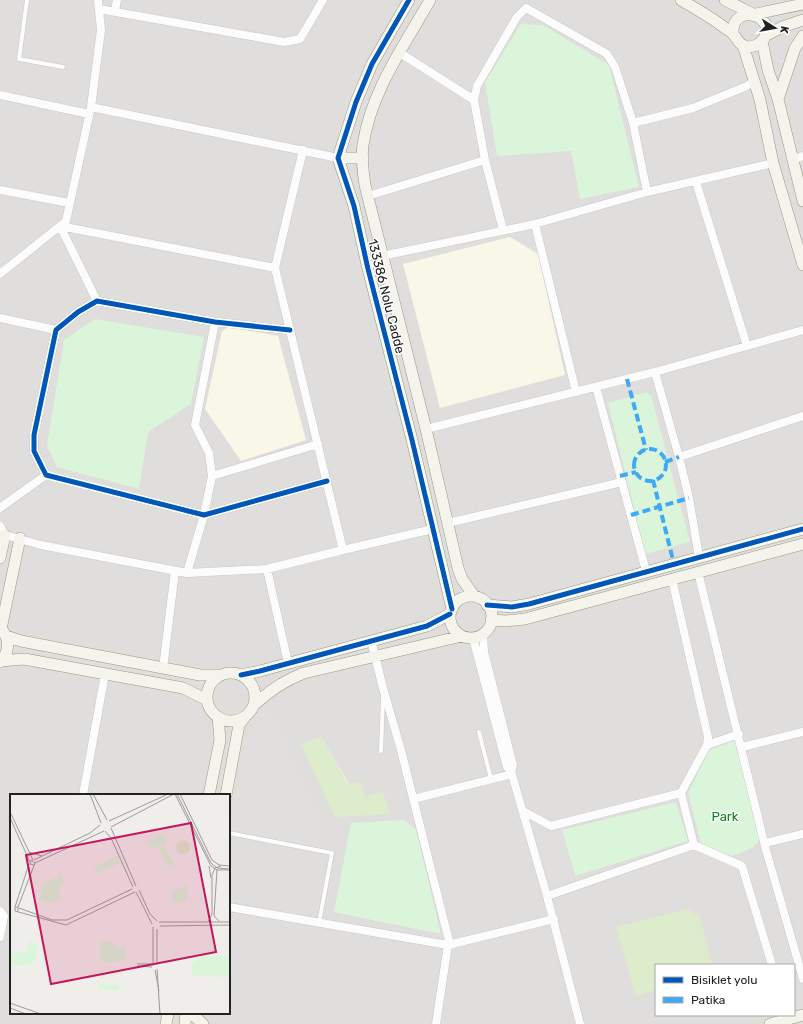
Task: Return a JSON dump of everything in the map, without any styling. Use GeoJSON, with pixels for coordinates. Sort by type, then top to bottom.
{"type":"FeatureCollection","features":[{"type":"Feature","properties":{"kind":"street"},"geometry":{"type":"LineString","coordinates":[[115,11],[117,0]]}},
{"type":"Feature","properties":{"kind":"street"},"geometry":{"type":"LineString","coordinates":[[338,158],[356,102],[372,64],[409,0]]}},
{"type":"Feature","properties":{"kind":"street","name":"133386 Nolu Cadde"},"geometry":{"type":"LineString","coordinates":[[430,0],[384,80],[372,108],[363,146],[362,168],[382,256],[426,429],[458,568],[462,579],[474,596]]}},
{"type":"Feature","properties":{"kind":"street"},"geometry":{"type":"LineString","coordinates":[[681,0],[716,21],[733,34],[735,38],[743,45],[760,100],[773,163],[803,265]]}},
{"type":"Feature","properties":{"kind":"street"},"geometry":{"type":"LineString","coordinates":[[725,0],[753,14],[764,21],[766,26],[763,38],[768,70],[778,99],[803,201]]}},
{"type":"Feature","properties":{"kind":"street"},"geometry":{"type":"LineString","coordinates":[[0,274],[8,266],[66,221],[90,110],[101,30],[98,4],[115,11],[284,42],[300,39],[321,1]]}},
{"type":"Feature","properties":{"kind":"street"},"geometry":{"type":"LineString","coordinates":[[503,230],[485,160],[474,100],[477,86],[525,4],[608,54],[615,67],[633,123],[647,192]]}},
{"type":"Feature","properties":{"kind":"street"},"geometry":{"type":"LineString","coordinates":[[733,34],[734,23],[745,14],[753,14],[803,4]]}},
{"type":"Feature","properties":{"kind":"street"},"geometry":{"type":"LineString","coordinates":[[743,45],[753,46],[763,38],[782,27],[803,20]]}},
{"type":"Feature","properties":{"kind":"street"},"geometry":{"type":"LineString","coordinates":[[778,99],[795,48],[803,36]]}},
{"type":"Feature","properties":{"kind":"street"},"geometry":{"type":"LineString","coordinates":[[400,53],[474,100]]}},
{"type":"Feature","properties":{"kind":"street"},"geometry":{"type":"LineString","coordinates":[[633,123],[693,108],[746,86],[754,81]]}},
{"type":"Feature","properties":{"kind":"street"},"geometry":{"type":"LineString","coordinates":[[0,95],[90,110],[304,150],[338,158],[363,158]]}},
{"type":"Feature","properties":{"kind":"street"},"geometry":{"type":"LineString","coordinates":[[304,150],[275,268],[343,550]]}},
{"type":"Feature","properties":{"kind":"street"},"geometry":{"type":"LineString","coordinates":[[792,160],[803,156]]}},
{"type":"Feature","properties":{"kind":"street","name":"133386 Nolu Cadde"},"geometry":{"type":"LineString","coordinates":[[338,158],[354,206],[368,270],[412,440],[448,591],[451,611]]}},
{"type":"Feature","properties":{"kind":"street"},"geometry":{"type":"LineString","coordinates":[[368,196],[485,160]]}},
{"type":"Feature","properties":{"kind":"street"},"geometry":{"type":"LineString","coordinates":[[382,256],[535,224],[647,192],[696,182],[773,163]]}},
{"type":"Feature","properties":{"kind":"street"},"geometry":{"type":"LineString","coordinates":[[696,182],[747,346]]}},
{"type":"Feature","properties":{"kind":"street"},"geometry":{"type":"LineString","coordinates":[[0,190],[69,203]]}},
{"type":"Feature","properties":{"kind":"street"},"geometry":{"type":"LineString","coordinates":[[535,224],[576,392]]}},
{"type":"Feature","properties":{"kind":"street"},"geometry":{"type":"LineString","coordinates":[[60,226],[275,268]]}},
{"type":"Feature","properties":{"kind":"street"},"geometry":{"type":"LineString","coordinates":[[60,226],[97,302]]}},
{"type":"Feature","properties":{"kind":"street"},"geometry":{"type":"LineString","coordinates":[[290,330],[215,322],[97,302],[78,312],[56,330],[34,435],[34,451],[46,475],[204,515],[327,481]]}},
{"type":"Feature","properties":{"kind":"street"},"geometry":{"type":"LineString","coordinates":[[0,318],[56,330]]}},
{"type":"Feature","properties":{"kind":"street"},"geometry":{"type":"LineString","coordinates":[[187,573],[204,515],[212,476],[209,453],[195,425],[215,322]]}},
{"type":"Feature","properties":{"kind":"street"},"geometry":{"type":"LineString","coordinates":[[426,429],[655,372],[803,330]]}},
{"type":"Feature","properties":{"kind":"street"},"geometry":{"type":"LineString","coordinates":[[655,372],[689,498],[699,557]]}},
{"type":"Feature","properties":{"kind":"street"},"geometry":{"type":"LineString","coordinates":[[596,387],[646,571]]}},
{"type":"Feature","properties":{"kind":"street"},"geometry":{"type":"LineString","coordinates":[[679,457],[803,416]]}},
{"type":"Feature","properties":{"kind":"street"},"geometry":{"type":"LineString","coordinates":[[212,476],[318,444]]}},
{"type":"Feature","properties":{"kind":"street"},"geometry":{"type":"LineString","coordinates":[[0,508],[46,475]]}},
{"type":"Feature","properties":{"kind":"street"},"geometry":{"type":"LineString","coordinates":[[448,523],[622,482]]}},
{"type":"Feature","properties":{"kind":"street"},"geometry":{"type":"LineString","coordinates":[[0,558],[3,530],[20,538],[41,544],[187,573],[267,569],[432,529]]}},
{"type":"Feature","properties":{"kind":"street"},"geometry":{"type":"LineString","coordinates":[[487,605],[512,607],[520,606],[803,529]]}},
{"type":"Feature","properties":{"kind":"street"},"geometry":{"type":"LineString","coordinates":[[1,661],[6,653],[8,645],[2,631],[20,538]]}},
{"type":"Feature","properties":{"kind":"street"},"geometry":{"type":"LineString","coordinates":[[491,620],[506,621],[524,619],[803,544]]}},
{"type":"Feature","properties":{"kind":"street"},"geometry":{"type":"LineString","coordinates":[[267,569],[288,663]]}},
{"type":"Feature","properties":{"kind":"street"},"geometry":{"type":"LineString","coordinates":[[163,668],[175,571]]}},
{"type":"Feature","properties":{"kind":"street"},"geometry":{"type":"LineString","coordinates":[[698,572],[765,843],[803,979]]}},
{"type":"Feature","properties":{"kind":"street"},"geometry":{"type":"LineString","coordinates":[[672,579],[708,737],[707,745],[681,793],[694,845]]}},
{"type":"Feature","properties":{"kind":"street"},"geometry":{"type":"LineString","coordinates":[[226,794],[239,725],[254,705],[274,688],[304,673],[375,656],[473,636],[487,630],[491,620],[491,615],[487,605],[479,598],[474,596],[463,598],[454,604],[451,611],[451,625],[458,633],[473,636]]}},
{"type":"Feature","properties":{"kind":"street"},"geometry":{"type":"LineString","coordinates":[[241,675],[427,626],[451,611]]}},
{"type":"Feature","properties":{"kind":"street"},"geometry":{"type":"LineString","coordinates":[[2,631],[21,642],[200,675],[221,675],[231,673],[241,675],[248,680],[253,687],[255,696],[254,705]]}},
{"type":"Feature","properties":{"kind":"street"},"geometry":{"type":"LineString","coordinates":[[473,636],[507,767],[512,773],[548,896],[580,1024]]}},
{"type":"Feature","properties":{"kind":"street"},"geometry":{"type":"LineString","coordinates":[[371,640],[401,750],[449,945],[436,1024]]}},
{"type":"Feature","properties":{"kind":"street"},"geometry":{"type":"LineString","coordinates":[[1,661],[24,659],[183,688],[207,700]]}},
{"type":"Feature","properties":{"kind":"street"},"geometry":{"type":"LineString","coordinates":[[83,794],[105,674]]}},
{"type":"Feature","properties":{"kind":"street"},"geometry":{"type":"LineString","coordinates":[[221,675],[213,681],[208,690],[207,700],[211,710],[218,717],[226,721],[236,721],[245,717]]}},
{"type":"Feature","properties":{"kind":"street"},"geometry":{"type":"LineString","coordinates":[[209,794],[220,740],[218,717]]}},
{"type":"Feature","properties":{"kind":"street"},"geometry":{"type":"LineString","coordinates":[[742,747],[803,732]]}},
{"type":"Feature","properties":{"kind":"street"},"geometry":{"type":"LineString","coordinates":[[707,745],[739,734]]}},
{"type":"Feature","properties":{"kind":"street"},"geometry":{"type":"LineString","coordinates":[[413,799],[512,773]]}},
{"type":"Feature","properties":{"kind":"street"},"geometry":{"type":"LineString","coordinates":[[523,811],[550,826],[681,793]]}},
{"type":"Feature","properties":{"kind":"street"},"geometry":{"type":"LineString","coordinates":[[765,843],[803,834]]}},
{"type":"Feature","properties":{"kind":"street"},"geometry":{"type":"LineString","coordinates":[[548,896],[694,845],[742,866],[772,964]]}},
{"type":"Feature","properties":{"kind":"street"},"geometry":{"type":"LineString","coordinates":[[230,907],[449,945],[554,919]]}},
{"type":"Feature","properties":{"kind":"street"},"geometry":{"type":"LineString","coordinates":[[0,937],[5,914]]}},
{"type":"Feature","properties":{"kind":"street"},"geometry":{"type":"LineString","coordinates":[[166,1024],[168,1014]]}},
{"type":"Feature","properties":{"kind":"street"},"geometry":{"type":"LineString","coordinates":[[185,1024],[186,1014]]}},
{"type":"Feature","properties":{"kind":"street"},"geometry":{"type":"LineString","coordinates":[[192,1014],[203,1024]]}},
{"type":"Feature","properties":{"kind":"street"},"geometry":{"type":"LineString","coordinates":[[770,1024],[788,1017],[803,1015]]}},
{"type":"Feature","properties":{"kind":"lane"},"geometry":{"type":"LineString","coordinates":[[27,0],[19,59],[63,67]]}},
{"type":"Feature","properties":{"kind":"lane"},"geometry":{"type":"LineString","coordinates":[[381,751],[383,688]]}},
{"type":"Feature","properties":{"kind":"lane"},"geometry":{"type":"LineString","coordinates":[[479,732],[492,779]]}},
{"type":"Feature","properties":{"kind":"lane"},"geometry":{"type":"LineString","coordinates":[[230,833],[332,853],[319,923]]}},
{"type":"Feature","properties":{"kind":"shaded area"},"geometry":{"type":"Polygon","coordinates":[[[0,0],[803,0],[803,1024],[0,1024],[0,0]],[[321,737],[335,817],[365,797],[349,784],[321,737]]]}},
{"type":"Feature","properties":{"kind":"shaded area"},"geometry":{"type":"Polygon","coordinates":[[[510,237],[538,254],[565,375],[440,408],[403,264],[510,237]]]}},
{"type":"Feature","properties":{"kind":"shaded area"},"geometry":{"type":"Polygon","coordinates":[[[229,327],[278,336],[306,440],[241,461],[205,409],[222,331],[229,327]]]}},
{"type":"Feature","properties":{"kind":"shaded area"},"geometry":{"type":"Polygon","coordinates":[[[268,708],[323,828],[318,848],[230,829],[245,741],[255,720],[268,708]]]}},
{"type":"Feature","properties":{"kind":"shaded area"},"geometry":{"type":"Polygon","coordinates":[[[562,830],[575,876],[548,885],[535,837],[562,830]]]}},
{"type":"Feature","properties":{"kind":"green space"},"geometry":{"type":"Polygon","coordinates":[[[521,24],[543,25],[609,65],[639,187],[580,199],[571,151],[497,156],[485,82],[521,24]]]}},
{"type":"Feature","properties":{"kind":"green space"},"geometry":{"type":"Polygon","coordinates":[[[95,319],[204,337],[191,404],[148,432],[139,489],[57,467],[47,446],[64,340],[95,319]]]}},
{"type":"Feature","properties":{"kind":"green space"},"geometry":{"type":"Polygon","coordinates":[[[646,392],[651,395],[690,542],[645,554],[608,403],[646,392]]]}},
{"type":"Feature","properties":{"kind":"green space"},"geometry":{"type":"Polygon","coordinates":[[[321,737],[348,784],[361,782],[365,797],[383,792],[390,814],[335,817],[301,744],[321,737]]]}},
{"type":"Feature","properties":{"kind":"green space","name":"Park"},"geometry":{"type":"Polygon","coordinates":[[[736,740],[762,838],[752,848],[732,856],[701,844],[688,793],[709,750],[736,740]]]}},
{"type":"Feature","properties":{"kind":"green space","name":"Park"},"geometry":{"type":"Polygon","coordinates":[[[676,802],[688,841],[575,876],[562,830],[676,802]]]}},
{"type":"Feature","properties":{"kind":"green space"},"geometry":{"type":"Polygon","coordinates":[[[404,820],[416,830],[441,934],[334,912],[351,823],[404,820]]]}},
{"type":"Feature","properties":{"kind":"green space"},"geometry":{"type":"Polygon","coordinates":[[[688,909],[700,917],[712,964],[655,964],[655,990],[636,996],[616,927],[688,909]]]}},
{"type":"Feature","properties":{"kind":"marked path"},"geometry":{"type":"LineString","coordinates":[[627,379],[646,450]]}},
{"type":"Feature","properties":{"kind":"marked path"},"geometry":{"type":"LineString","coordinates":[[650,449],[661,454],[666,465],[661,476],[650,481],[639,476],[634,465],[639,454],[650,449]]}},
{"type":"Feature","properties":{"kind":"marked path"},"geometry":{"type":"LineString","coordinates":[[665,462],[679,457]]}},
{"type":"Feature","properties":{"kind":"marked path"},"geometry":{"type":"LineString","coordinates":[[620,476],[636,472]]}},
{"type":"Feature","properties":{"kind":"marked path"},"geometry":{"type":"LineString","coordinates":[[653,480],[674,564]]}},
{"type":"Feature","properties":{"kind":"marked path"},"geometry":{"type":"LineString","coordinates":[[631,515],[689,498]]}},
{"type":"Feature","properties":{"kind":"cycle path"},"geometry":{"type":"LineString","coordinates":[[409,0],[372,64],[356,102],[338,158],[354,206],[368,269],[412,440],[452,609]]}},
{"type":"Feature","properties":{"kind":"cycle path"},"geometry":{"type":"LineString","coordinates":[[290,330],[215,322],[97,301],[78,312],[56,330],[34,435],[34,451],[46,475],[204,515],[327,481]]}},
{"type":"Feature","properties":{"kind":"cycle path"},"geometry":{"type":"LineString","coordinates":[[487,605],[512,607],[529,604],[803,529]]}},
{"type":"Feature","properties":{"kind":"cycle path"},"geometry":{"type":"LineString","coordinates":[[241,675],[427,626],[450,614]]}}]}
